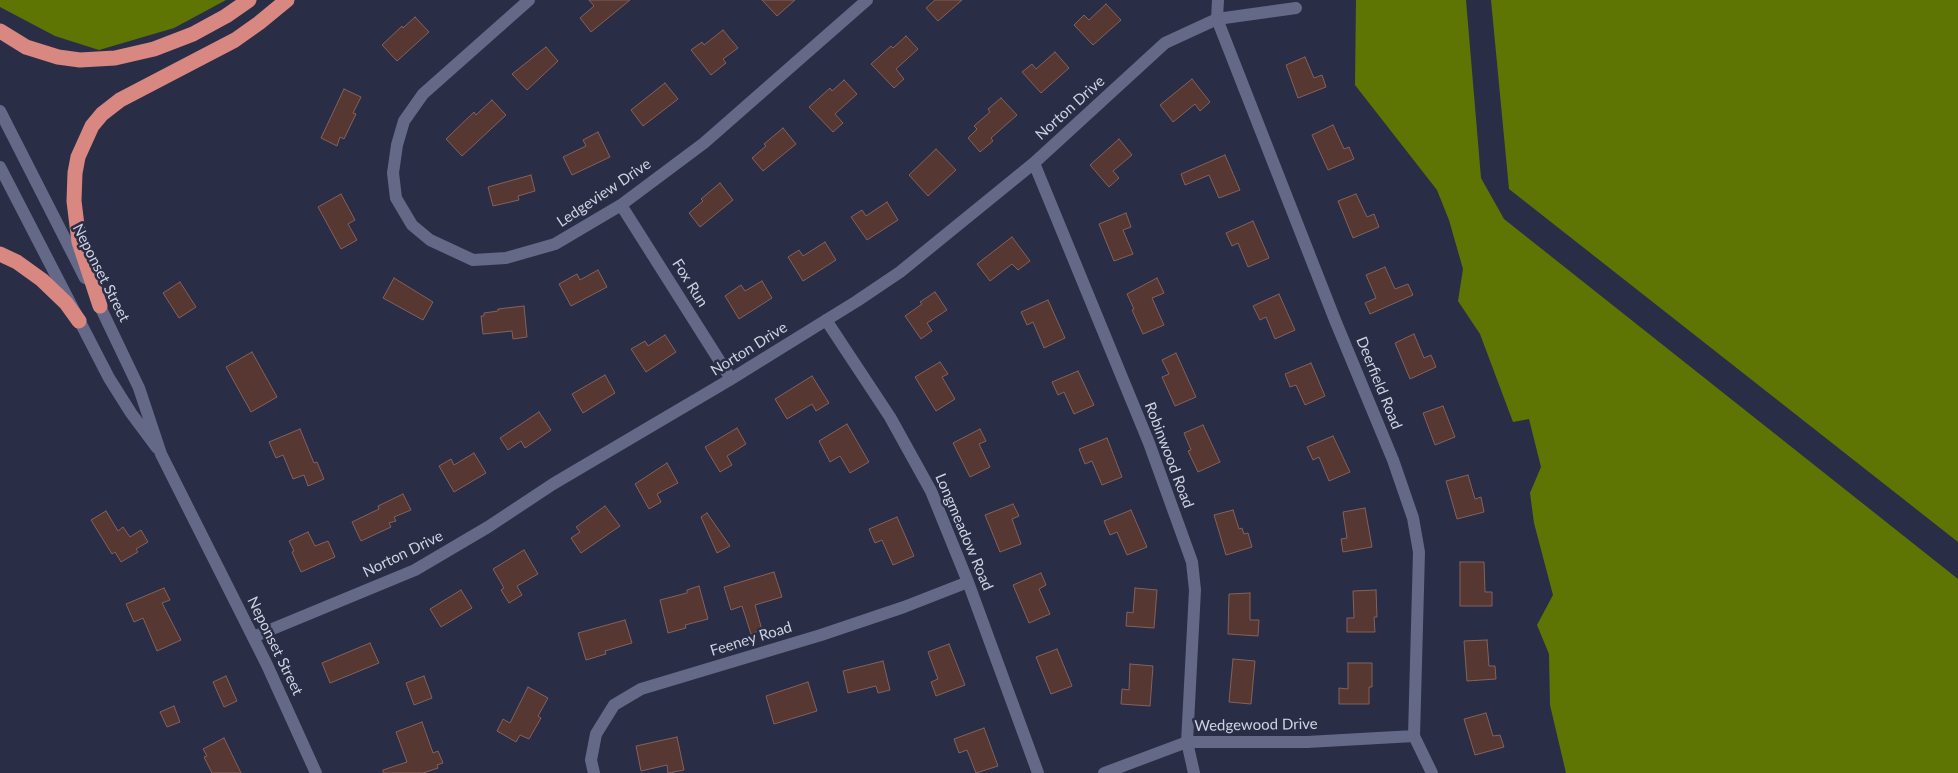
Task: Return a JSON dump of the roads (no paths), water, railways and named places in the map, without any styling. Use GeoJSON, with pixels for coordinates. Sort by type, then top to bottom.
{"type":"FeatureCollection","features":[{"type":"Feature","properties":{"kind":"highway"},"geometry":{"type":"LineString","coordinates":[[0,31],[26,46],[58,57],[80,60],[115,58],[154,49],[193,34],[226,16],[249,0]]}},
{"type":"Feature","properties":{"kind":"highway"},"geometry":{"type":"LineString","coordinates":[[100,306],[79,242],[74,200],[76,165],[92,126],[102,114],[120,100],[235,40],[287,0]]}},
{"type":"Feature","properties":{"kind":"highway"},"geometry":{"type":"LineString","coordinates":[[0,254],[16,262],[42,280],[66,303],[79,321]]}},
{"type":"Feature","properties":{"kind":"street","name":"Ledgeview Drive"},"geometry":{"type":"LineString","coordinates":[[529,0],[423,94],[404,121],[397,145],[392,173],[396,198],[412,225],[430,240],[473,260],[506,258],[555,244],[621,205],[704,142],[867,0]]}},
{"type":"Feature","properties":{"kind":"street"},"geometry":{"type":"LineString","coordinates":[[1217,19],[1218,0]]}},
{"type":"Feature","properties":{"kind":"street","name":"Norton Drive"},"geometry":{"type":"LineString","coordinates":[[253,636],[415,570],[488,527],[553,484],[731,379],[900,272],[1034,163],[1165,43],[1217,19],[1296,8]]}},
{"type":"Feature","properties":{"kind":"street","name":"Deerfield Road"},"geometry":{"type":"LineString","coordinates":[[1217,19],[1393,460],[1413,518],[1419,552],[1414,736],[1432,773]]}},
{"type":"Feature","properties":{"kind":"street","name":"Neponset Street"},"geometry":{"type":"LineString","coordinates":[[0,111],[100,306],[136,381],[161,454],[253,636],[316,773]]}},
{"type":"Feature","properties":{"kind":"street","name":"Robinwood Road"},"geometry":{"type":"LineString","coordinates":[[1034,163],[1149,443],[1192,562],[1195,590],[1187,742],[1194,773]]}},
{"type":"Feature","properties":{"kind":"street","name":"Neponset Street"},"geometry":{"type":"LineString","coordinates":[[0,167],[119,395],[161,454]]}},
{"type":"Feature","properties":{"kind":"street","name":"Fox Run"},"geometry":{"type":"LineString","coordinates":[[621,205],[731,379]]}},
{"type":"Feature","properties":{"kind":"street","name":"Longmeadow Road"},"geometry":{"type":"LineString","coordinates":[[826,320],[890,417],[931,491],[968,582],[1038,773]]}},
{"type":"Feature","properties":{"kind":"street","name":"Feeney Road"},"geometry":{"type":"LineString","coordinates":[[594,773],[591,760],[596,734],[614,705],[641,689],[904,607],[968,582]]}},
{"type":"Feature","properties":{"kind":"street","name":"Wedgewood Drive"},"geometry":{"type":"LineString","coordinates":[[1104,773],[1187,742],[1307,742],[1414,736]]}}]}
